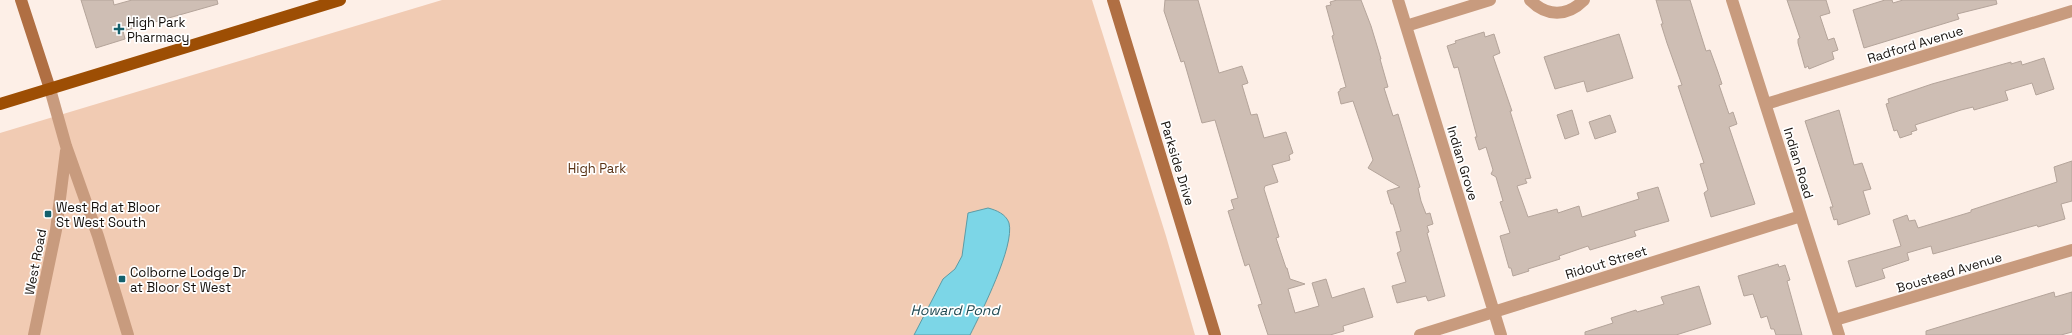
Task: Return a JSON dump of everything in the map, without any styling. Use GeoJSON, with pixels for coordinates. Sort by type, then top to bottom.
{"type":"FeatureCollection","features":[{"type":"Feature","properties":{"kind":"main road"},"geometry":{"type":"LineString","coordinates":[[21,0],[50,89]]}},
{"type":"Feature","properties":{"kind":"main road"},"geometry":{"type":"LineString","coordinates":[[0,104],[340,0]]}},
{"type":"Feature","properties":{"kind":"main road","name":"Parkside Drive"},"geometry":{"type":"LineString","coordinates":[[1113,0],[1215,335]]}},
{"type":"Feature","properties":{"kind":"street","name":"Indian Grove"},"geometry":{"type":"LineString","coordinates":[[1398,0],[1501,335]]}},
{"type":"Feature","properties":{"kind":"street"},"geometry":{"type":"LineString","coordinates":[[1406,26],[1490,0]]}},
{"type":"Feature","properties":{"kind":"street"},"geometry":{"type":"LineString","coordinates":[[1530,0],[1537,7],[1547,12],[1557,13],[1568,12],[1578,7],[1584,0]]}},
{"type":"Feature","properties":{"kind":"street","name":"Indian Road"},"geometry":{"type":"LineString","coordinates":[[1732,0],[1839,335]]}},
{"type":"Feature","properties":{"kind":"street","name":"Radford Avenue"},"geometry":{"type":"LineString","coordinates":[[1766,104],[2072,11]]}},
{"type":"Feature","properties":{"kind":"street"},"geometry":{"type":"LineString","coordinates":[[50,89],[66,146],[98,236],[128,335]]}},
{"type":"Feature","properties":{"kind":"street","name":"West Road"},"geometry":{"type":"LineString","coordinates":[[34,335],[56,230],[66,146]]}},
{"type":"Feature","properties":{"kind":"street","name":"Ridout Street"},"geometry":{"type":"LineString","coordinates":[[1420,335],[1801,216]]}},
{"type":"Feature","properties":{"kind":"street","name":"Boustead Avenue"},"geometry":{"type":"LineString","coordinates":[[1835,320],[2072,250]]}},
{"type":"Feature","properties":{"kind":"green space","name":"High Park"},"geometry":{"type":"Polygon","coordinates":[[[442,0],[1092,0],[1166,236],[1195,335],[0,335],[0,133],[442,0]]]}},
{"type":"Feature","properties":{"kind":"water","name":"Howard Pond"},"geometry":{"type":"Polygon","coordinates":[[[988,208],[997,211],[1006,217],[1009,223],[1009,234],[1007,247],[996,279],[970,335],[914,335],[943,279],[955,269],[962,256],[968,213],[988,208]]]}},
{"type":"Feature","properties":{"kind":"building"},"geometry":{"type":"Polygon","coordinates":[[[81,0],[113,0],[114,5],[132,0],[217,0],[218,4],[123,31],[125,39],[96,48],[81,0]]]}},
{"type":"Feature","properties":{"kind":"building"},"geometry":{"type":"Polygon","coordinates":[[[1165,0],[1198,0],[1219,73],[1242,66],[1248,83],[1242,85],[1251,115],[1257,114],[1264,138],[1286,132],[1293,153],[1289,155],[1290,160],[1272,165],[1278,182],[1265,186],[1264,189],[1279,237],[1276,238],[1290,279],[1305,284],[1288,289],[1295,313],[1319,306],[1312,283],[1326,279],[1332,298],[1364,288],[1373,317],[1343,326],[1344,331],[1330,335],[1268,335],[1258,305],[1262,304],[1249,264],[1245,266],[1228,211],[1234,209],[1231,200],[1238,198],[1215,120],[1202,123],[1184,61],[1181,62],[1164,11],[1165,0]]]}},
{"type":"Feature","properties":{"kind":"building"},"geometry":{"type":"Polygon","coordinates":[[[1337,0],[1361,0],[1371,26],[1388,87],[1384,88],[1393,116],[1398,114],[1420,187],[1418,188],[1421,201],[1426,214],[1430,213],[1433,224],[1427,226],[1429,232],[1427,233],[1445,296],[1428,301],[1426,296],[1397,303],[1392,286],[1406,282],[1397,253],[1401,251],[1396,232],[1401,231],[1393,204],[1391,204],[1387,191],[1400,187],[1368,168],[1373,160],[1353,101],[1341,104],[1338,92],[1340,89],[1346,87],[1332,36],[1334,35],[1326,6],[1331,5],[1330,2],[1337,0]]]}},
{"type":"Feature","properties":{"kind":"building"},"geometry":{"type":"Polygon","coordinates":[[[1656,0],[1690,0],[1706,51],[1710,50],[1718,72],[1722,84],[1719,85],[1729,114],[1733,112],[1737,124],[1729,127],[1755,204],[1711,217],[1704,193],[1708,190],[1700,164],[1704,163],[1678,86],[1682,85],[1661,24],[1663,24],[1656,0]]]}},
{"type":"Feature","properties":{"kind":"building"},"geometry":{"type":"Polygon","coordinates":[[[1787,0],[1826,0],[1830,13],[1820,16],[1828,40],[1834,38],[1838,50],[1832,52],[1834,59],[1809,69],[1808,66],[1805,68],[1798,43],[1798,39],[1800,38],[1787,0]]]}},
{"type":"Feature","properties":{"kind":"building"},"geometry":{"type":"Polygon","coordinates":[[[1885,0],[1892,0],[1893,3],[1903,0],[1996,0],[1997,4],[1957,14],[1959,19],[1864,48],[1853,10],[1885,0]]]}},
{"type":"Feature","properties":{"kind":"building"},"geometry":{"type":"Polygon","coordinates":[[[1484,32],[1485,37],[1494,34],[1500,53],[1493,56],[1512,111],[1510,111],[1531,178],[1525,179],[1527,183],[1517,186],[1528,217],[1557,209],[1558,213],[1579,206],[1582,217],[1639,199],[1637,193],[1658,187],[1669,221],[1634,231],[1636,236],[1590,250],[1588,246],[1559,256],[1560,259],[1528,269],[1529,271],[1513,276],[1511,268],[1509,268],[1500,236],[1510,233],[1500,202],[1503,201],[1496,177],[1491,174],[1493,170],[1486,147],[1479,150],[1475,137],[1477,137],[1458,67],[1454,68],[1447,46],[1456,43],[1455,41],[1484,32]]]}},
{"type":"Feature","properties":{"kind":"building"},"geometry":{"type":"Polygon","coordinates":[[[1619,34],[1633,78],[1587,92],[1584,81],[1555,89],[1544,57],[1619,34]]]}},
{"type":"Feature","properties":{"kind":"building"},"geometry":{"type":"Polygon","coordinates":[[[2044,58],[2054,89],[2036,95],[2032,83],[2005,91],[2008,100],[1974,110],[1973,107],[1961,110],[1915,125],[1917,130],[1911,132],[1912,134],[1900,138],[1897,130],[1894,131],[1886,104],[1889,103],[1888,99],[1932,84],[2011,62],[2011,64],[2021,61],[2022,65],[2044,58]]]}},
{"type":"Feature","properties":{"kind":"building"},"geometry":{"type":"Polygon","coordinates":[[[1572,110],[1579,134],[1565,139],[1557,115],[1572,110]]]}},
{"type":"Feature","properties":{"kind":"building"},"geometry":{"type":"Polygon","coordinates":[[[1839,110],[1854,165],[1862,163],[1871,189],[1863,191],[1870,214],[1838,225],[1837,219],[1834,220],[1830,207],[1833,207],[1805,121],[1839,110]]]}},
{"type":"Feature","properties":{"kind":"building"},"geometry":{"type":"Polygon","coordinates":[[[1610,115],[1616,132],[1595,139],[1589,122],[1610,115]]]}},
{"type":"Feature","properties":{"kind":"building"},"geometry":{"type":"Polygon","coordinates":[[[2072,161],[2072,201],[2061,204],[2065,219],[2038,227],[2037,225],[1933,254],[1931,246],[1907,253],[1909,260],[1882,269],[1885,278],[1856,287],[1848,261],[1901,246],[1893,220],[1907,215],[1909,221],[1915,220],[1918,228],[1971,212],[1971,210],[2057,182],[2054,167],[2072,161]]]}},
{"type":"Feature","properties":{"kind":"building"},"geometry":{"type":"Polygon","coordinates":[[[1778,264],[1779,267],[1785,265],[1790,280],[1787,281],[1802,335],[1776,335],[1774,329],[1771,329],[1767,316],[1761,318],[1753,294],[1744,296],[1738,276],[1778,264]]]}},
{"type":"Feature","properties":{"kind":"building"},"geometry":{"type":"Polygon","coordinates":[[[1699,286],[1711,324],[1676,335],[1585,335],[1585,332],[1613,323],[1611,318],[1636,310],[1637,312],[1664,304],[1661,297],[1699,286]]]}},
{"type":"Feature","properties":{"kind":"building"},"geometry":{"type":"Polygon","coordinates":[[[2054,292],[2055,297],[2072,292],[2072,332],[2061,335],[1926,335],[1926,331],[2054,292]]]}},
{"type":"Feature","properties":{"kind":"place","name":"High Park Pharmacy"},"geometry":{"type":"Point","coordinates":[119,29]}},
{"type":"Feature","properties":{"kind":"place","name":"West Rd at Bloor St West South"},"geometry":{"type":"Point","coordinates":[48,214]}},
{"type":"Feature","properties":{"kind":"place","name":"Colborne Lodge Dr at Bloor St West"},"geometry":{"type":"Point","coordinates":[122,279]}}]}
